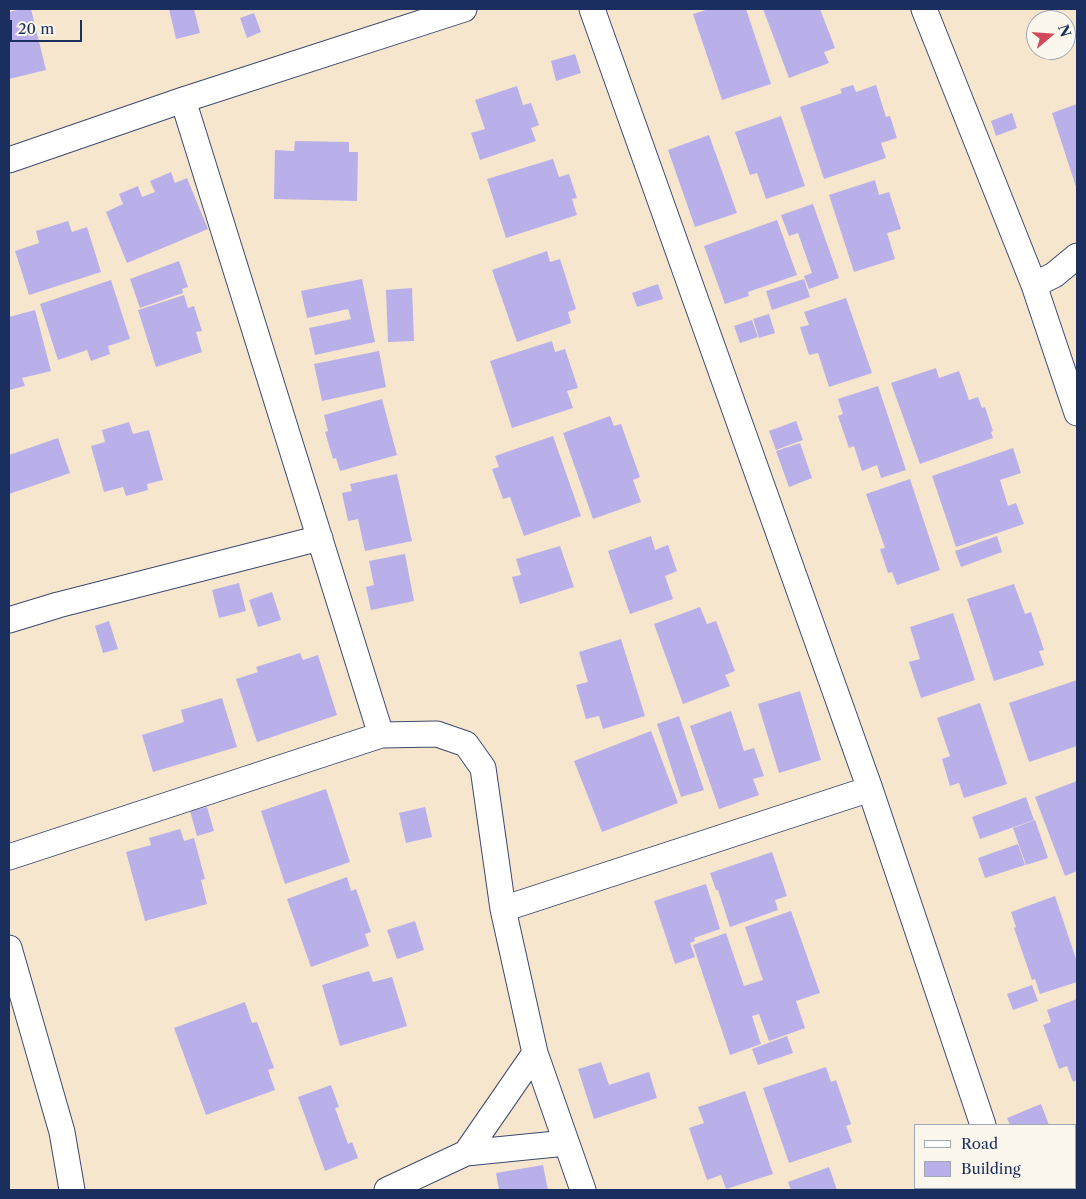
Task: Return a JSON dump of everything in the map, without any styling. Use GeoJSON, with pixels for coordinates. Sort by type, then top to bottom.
{"type":"FeatureCollection","features":[{"type":"Feature","properties":{"kind":"street"},"geometry":{"type":"LineString","coordinates":[[9,160],[183,100],[464,9]]}},
{"type":"Feature","properties":{"kind":"street"},"geometry":{"type":"LineString","coordinates":[[592,9],[870,789],[982,1124]]}},
{"type":"Feature","properties":{"kind":"street"},"geometry":{"type":"LineString","coordinates":[[924,9],[1034,285],[1077,413]]}},
{"type":"Feature","properties":{"kind":"street"},"geometry":{"type":"LineString","coordinates":[[183,100],[381,735]]}},
{"type":"Feature","properties":{"kind":"street"},"geometry":{"type":"LineString","coordinates":[[1034,285],[1054,275],[1077,256]]}},
{"type":"Feature","properties":{"kind":"street"},"geometry":{"type":"LineString","coordinates":[[9,620],[67,602],[320,538]]}},
{"type":"Feature","properties":{"kind":"street"},"geometry":{"type":"LineString","coordinates":[[9,857],[381,735],[437,734],[466,744],[483,768],[503,909],[535,1053],[583,1190]]}},
{"type":"Feature","properties":{"kind":"street"},"geometry":{"type":"LineString","coordinates":[[503,909],[870,789]]}},
{"type":"Feature","properties":{"kind":"street"},"geometry":{"type":"LineString","coordinates":[[9,948],[62,1132],[72,1190]]}},
{"type":"Feature","properties":{"kind":"street"},"geometry":{"type":"LineString","coordinates":[[466,1153],[535,1053]]}},
{"type":"Feature","properties":{"kind":"street"},"geometry":{"type":"LineString","coordinates":[[387,1190],[466,1153],[566,1143]]}},
{"type":"Feature","properties":{"kind":"building"},"geometry":{"type":"Polygon","coordinates":[[[31,9],[46,70],[9,79],[9,12],[31,9]]]}},
{"type":"Feature","properties":{"kind":"building"},"geometry":{"type":"Polygon","coordinates":[[[169,9],[194,9],[200,33],[176,39],[169,9]]]}},
{"type":"Feature","properties":{"kind":"building"},"geometry":{"type":"Polygon","coordinates":[[[709,9],[746,9],[771,84],[722,100],[693,14],[709,9]]]}},
{"type":"Feature","properties":{"kind":"building"},"geometry":{"type":"Polygon","coordinates":[[[763,9],[820,9],[835,48],[824,52],[829,63],[789,78],[763,9]]]}},
{"type":"Feature","properties":{"kind":"building"},"geometry":{"type":"Polygon","coordinates":[[[254,13],[261,32],[247,38],[240,18],[254,13]]]}},
{"type":"Feature","properties":{"kind":"building"},"geometry":{"type":"Polygon","coordinates":[[[575,54],[581,73],[556,81],[551,61],[575,54]]]}},
{"type":"Feature","properties":{"kind":"building"},"geometry":{"type":"Polygon","coordinates":[[[853,85],[856,92],[876,85],[886,117],[890,116],[897,138],[881,143],[886,158],[824,179],[800,107],[842,93],[840,89],[853,85]]]}},
{"type":"Feature","properties":{"kind":"building"},"geometry":{"type":"Polygon","coordinates":[[[517,86],[523,105],[531,103],[539,125],[531,128],[536,141],[480,160],[471,133],[485,129],[475,100],[517,86]]]}},
{"type":"Feature","properties":{"kind":"building"},"geometry":{"type":"Polygon","coordinates":[[[1077,104],[1077,190],[1052,113],[1077,104]]]}},
{"type":"Feature","properties":{"kind":"building"},"geometry":{"type":"Polygon","coordinates":[[[1012,113],[1017,128],[996,136],[991,121],[1012,113]]]}},
{"type":"Feature","properties":{"kind":"building"},"geometry":{"type":"Polygon","coordinates":[[[781,116],[805,186],[766,199],[757,173],[750,175],[735,132],[781,116]]]}},
{"type":"Feature","properties":{"kind":"building"},"geometry":{"type":"Polygon","coordinates":[[[709,135],[737,213],[695,227],[668,150],[709,135]]]}},
{"type":"Feature","properties":{"kind":"building"},"geometry":{"type":"Polygon","coordinates":[[[295,141],[349,142],[349,152],[358,152],[357,201],[274,199],[275,150],[294,151],[295,141]]]}},
{"type":"Feature","properties":{"kind":"building"},"geometry":{"type":"Polygon","coordinates":[[[553,159],[559,177],[569,174],[577,198],[572,199],[577,215],[506,238],[487,179],[553,159]]]}},
{"type":"Feature","properties":{"kind":"building"},"geometry":{"type":"Polygon","coordinates":[[[171,172],[175,183],[187,178],[208,229],[127,263],[106,212],[123,204],[119,194],[138,186],[142,197],[155,192],[150,181],[171,172]]]}},
{"type":"Feature","properties":{"kind":"building"},"geometry":{"type":"Polygon","coordinates":[[[875,180],[879,195],[889,192],[901,229],[887,233],[895,259],[854,272],[829,195],[875,180]]]}},
{"type":"Feature","properties":{"kind":"building"},"geometry":{"type":"Polygon","coordinates":[[[813,204],[839,278],[809,289],[804,276],[812,273],[798,233],[789,236],[781,215],[813,204]]]}},
{"type":"Feature","properties":{"kind":"building"},"geometry":{"type":"Polygon","coordinates":[[[777,220],[797,275],[748,292],[749,296],[725,304],[704,246],[777,220]]]}},
{"type":"Feature","properties":{"kind":"building"},"geometry":{"type":"Polygon","coordinates":[[[68,221],[72,232],[87,227],[101,272],[29,295],[15,251],[39,243],[36,231],[68,221]]]}},
{"type":"Feature","properties":{"kind":"building"},"geometry":{"type":"Polygon","coordinates":[[[547,251],[550,262],[560,259],[576,309],[568,312],[571,323],[517,342],[492,270],[547,251]]]}},
{"type":"Feature","properties":{"kind":"building"},"geometry":{"type":"Polygon","coordinates":[[[179,261],[188,287],[182,289],[183,293],[140,308],[130,279],[179,261]]]}},
{"type":"Feature","properties":{"kind":"building"},"geometry":{"type":"Polygon","coordinates":[[[362,279],[375,342],[315,355],[309,328],[351,319],[348,309],[307,318],[301,291],[362,279]]]}},
{"type":"Feature","properties":{"kind":"building"},"geometry":{"type":"Polygon","coordinates":[[[804,279],[810,297],[772,310],[766,291],[804,279]]]}},
{"type":"Feature","properties":{"kind":"building"},"geometry":{"type":"Polygon","coordinates":[[[111,280],[130,339],[108,346],[110,354],[91,361],[87,350],[58,360],[40,304],[111,280]]]}},
{"type":"Feature","properties":{"kind":"building"},"geometry":{"type":"Polygon","coordinates":[[[658,284],[663,299],[637,307],[632,293],[658,284]]]}},
{"type":"Feature","properties":{"kind":"building"},"geometry":{"type":"Polygon","coordinates":[[[412,288],[414,341],[388,342],[386,290],[412,288]]]}},
{"type":"Feature","properties":{"kind":"building"},"geometry":{"type":"Polygon","coordinates":[[[184,295],[188,308],[194,306],[202,331],[196,332],[202,352],[156,367],[138,310],[184,295]]]}},
{"type":"Feature","properties":{"kind":"building"},"geometry":{"type":"Polygon","coordinates":[[[846,298],[872,373],[829,387],[818,353],[809,355],[800,327],[809,325],[804,312],[846,298]]]}},
{"type":"Feature","properties":{"kind":"building"},"geometry":{"type":"Polygon","coordinates":[[[35,310],[51,371],[22,378],[25,386],[9,390],[9,317],[35,310]]]}},
{"type":"Feature","properties":{"kind":"building"},"geometry":{"type":"Polygon","coordinates":[[[769,314],[775,333],[759,338],[753,319],[769,314]]]}},
{"type":"Feature","properties":{"kind":"building"},"geometry":{"type":"Polygon","coordinates":[[[752,320],[758,337],[740,343],[734,326],[752,320]]]}},
{"type":"Feature","properties":{"kind":"building"},"geometry":{"type":"Polygon","coordinates":[[[552,341],[555,352],[565,349],[578,388],[567,391],[573,408],[512,428],[490,361],[552,341]]]}},
{"type":"Feature","properties":{"kind":"building"},"geometry":{"type":"Polygon","coordinates":[[[379,351],[386,387],[322,401],[314,364],[379,351]]]}},
{"type":"Feature","properties":{"kind":"building"},"geometry":{"type":"Polygon","coordinates":[[[936,368],[939,378],[959,371],[969,400],[978,397],[982,408],[985,407],[993,431],[991,432],[993,438],[920,464],[891,383],[936,368]]]}},
{"type":"Feature","properties":{"kind":"building"},"geometry":{"type":"Polygon","coordinates":[[[878,386],[906,470],[881,478],[877,465],[862,471],[854,446],[849,448],[838,416],[843,414],[838,399],[878,386]]]}},
{"type":"Feature","properties":{"kind":"building"},"geometry":{"type":"Polygon","coordinates":[[[382,399],[397,455],[340,471],[336,458],[333,459],[325,432],[328,431],[324,415],[382,399]]]}},
{"type":"Feature","properties":{"kind":"building"},"geometry":{"type":"Polygon","coordinates":[[[610,416],[614,426],[621,424],[640,477],[633,480],[641,502],[593,519],[563,433],[610,416]]]}},
{"type":"Feature","properties":{"kind":"building"},"geometry":{"type":"Polygon","coordinates":[[[796,421],[803,440],[776,450],[769,431],[796,421]]]}},
{"type":"Feature","properties":{"kind":"building"},"geometry":{"type":"Polygon","coordinates":[[[129,422],[133,434],[149,430],[163,480],[147,484],[148,490],[126,496],[123,487],[104,492],[91,446],[105,442],[102,430],[129,422]]]}},
{"type":"Feature","properties":{"kind":"building"},"geometry":{"type":"Polygon","coordinates":[[[553,436],[581,516],[524,536],[510,497],[503,499],[492,469],[499,467],[495,456],[553,436]]]}},
{"type":"Feature","properties":{"kind":"building"},"geometry":{"type":"Polygon","coordinates":[[[58,438],[70,473],[9,494],[9,455],[58,438]]]}},
{"type":"Feature","properties":{"kind":"building"},"geometry":{"type":"Polygon","coordinates":[[[800,443],[812,478],[789,487],[776,451],[800,443]]]}},
{"type":"Feature","properties":{"kind":"building"},"geometry":{"type":"Polygon","coordinates":[[[1013,448],[1021,473],[1000,480],[1008,506],[1016,503],[1024,524],[956,547],[932,476],[1013,448]]]}},
{"type":"Feature","properties":{"kind":"building"},"geometry":{"type":"Polygon","coordinates":[[[397,474],[412,541],[365,551],[358,519],[348,521],[342,493],[352,491],[350,484],[397,474]]]}},
{"type":"Feature","properties":{"kind":"building"},"geometry":{"type":"Polygon","coordinates":[[[910,479],[940,570],[897,585],[892,572],[888,573],[880,549],[885,548],[866,494],[910,479]]]}},
{"type":"Feature","properties":{"kind":"building"},"geometry":{"type":"Polygon","coordinates":[[[651,536],[655,550],[668,545],[677,571],[665,576],[673,599],[630,614],[608,551],[651,536]]]}},
{"type":"Feature","properties":{"kind":"building"},"geometry":{"type":"Polygon","coordinates":[[[997,536],[1002,552],[961,567],[955,551],[997,536]]]}},
{"type":"Feature","properties":{"kind":"building"},"geometry":{"type":"Polygon","coordinates":[[[560,546],[574,587],[520,604],[512,577],[521,575],[516,559],[560,546]]]}},
{"type":"Feature","properties":{"kind":"building"},"geometry":{"type":"Polygon","coordinates":[[[405,554],[414,601],[371,610],[366,587],[374,585],[369,561],[405,554]]]}},
{"type":"Feature","properties":{"kind":"building"},"geometry":{"type":"Polygon","coordinates":[[[239,583],[246,611],[219,618],[212,590],[239,583]]]}},
{"type":"Feature","properties":{"kind":"building"},"geometry":{"type":"Polygon","coordinates":[[[1014,584],[1025,614],[1031,612],[1044,650],[1039,651],[1044,665],[994,681],[967,599],[1014,584]]]}},
{"type":"Feature","properties":{"kind":"building"},"geometry":{"type":"Polygon","coordinates":[[[272,592],[281,620],[258,627],[249,600],[272,592]]]}},
{"type":"Feature","properties":{"kind":"building"},"geometry":{"type":"Polygon","coordinates":[[[700,607],[707,624],[716,621],[735,671],[725,675],[730,686],[683,704],[654,624],[700,607]]]}},
{"type":"Feature","properties":{"kind":"building"},"geometry":{"type":"Polygon","coordinates":[[[953,613],[975,680],[921,698],[909,662],[920,659],[910,627],[953,613]]]}},
{"type":"Feature","properties":{"kind":"building"},"geometry":{"type":"Polygon","coordinates":[[[109,621],[118,649],[103,653],[95,626],[109,621]]]}},
{"type":"Feature","properties":{"kind":"building"},"geometry":{"type":"Polygon","coordinates":[[[621,639],[645,716],[603,729],[599,716],[586,719],[576,685],[588,682],[579,652],[621,639]]]}},
{"type":"Feature","properties":{"kind":"building"},"geometry":{"type":"Polygon","coordinates":[[[300,653],[303,660],[318,655],[337,715],[257,742],[236,679],[258,672],[256,667],[300,653]]]}},
{"type":"Feature","properties":{"kind":"building"},"geometry":{"type":"Polygon","coordinates":[[[1077,680],[1077,746],[1029,762],[1009,703],[1077,680]]]}},
{"type":"Feature","properties":{"kind":"building"},"geometry":{"type":"Polygon","coordinates":[[[800,691],[821,760],[779,773],[758,704],[800,691]]]}},
{"type":"Feature","properties":{"kind":"building"},"geometry":{"type":"Polygon","coordinates":[[[222,698],[237,747],[153,772],[142,735],[184,722],[181,710],[222,698]]]}},
{"type":"Feature","properties":{"kind":"building"},"geometry":{"type":"Polygon","coordinates":[[[980,703],[1007,784],[964,798],[959,783],[950,786],[942,759],[950,756],[937,718],[980,703]]]}},
{"type":"Feature","properties":{"kind":"building"},"geometry":{"type":"Polygon","coordinates":[[[731,711],[744,751],[754,748],[764,776],[753,779],[759,795],[719,809],[690,726],[731,711]]]}},
{"type":"Feature","properties":{"kind":"building"},"geometry":{"type":"Polygon","coordinates":[[[679,716],[704,790],[681,797],[657,724],[679,716]]]}},
{"type":"Feature","properties":{"kind":"building"},"geometry":{"type":"Polygon","coordinates":[[[651,731],[678,803],[602,832],[574,761],[651,731]]]}},
{"type":"Feature","properties":{"kind":"building"},"geometry":{"type":"Polygon","coordinates":[[[1077,781],[1077,871],[1065,876],[1035,797],[1077,781]]]}},
{"type":"Feature","properties":{"kind":"building"},"geometry":{"type":"Polygon","coordinates":[[[326,789],[350,862],[285,884],[261,811],[326,789]]]}},
{"type":"Feature","properties":{"kind":"building"},"geometry":{"type":"Polygon","coordinates":[[[1026,797],[1034,820],[980,839],[972,817],[1026,797]]]}},
{"type":"Feature","properties":{"kind":"building"},"geometry":{"type":"Polygon","coordinates":[[[207,807],[214,831],[197,836],[190,811],[207,807]]]}},
{"type":"Feature","properties":{"kind":"building"},"geometry":{"type":"Polygon","coordinates":[[[425,807],[432,837],[406,843],[399,813],[425,807]]]}},
{"type":"Feature","properties":{"kind":"building"},"geometry":{"type":"Polygon","coordinates":[[[1035,820],[1048,858],[1026,865],[1013,828],[1035,820]]]}},
{"type":"Feature","properties":{"kind":"building"},"geometry":{"type":"Polygon","coordinates":[[[180,829],[184,841],[194,838],[205,879],[201,880],[207,904],[145,921],[126,852],[151,845],[149,838],[180,829]]]}},
{"type":"Feature","properties":{"kind":"building"},"geometry":{"type":"Polygon","coordinates":[[[1018,844],[1025,865],[985,878],[978,858],[1018,844]]]}},
{"type":"Feature","properties":{"kind":"building"},"geometry":{"type":"Polygon","coordinates":[[[772,852],[787,896],[775,900],[778,910],[730,927],[718,890],[716,890],[710,873],[772,852]]]}},
{"type":"Feature","properties":{"kind":"building"},"geometry":{"type":"Polygon","coordinates":[[[347,877],[351,891],[356,889],[371,932],[365,934],[369,946],[311,967],[287,899],[347,877]]]}},
{"type":"Feature","properties":{"kind":"building"},"geometry":{"type":"Polygon","coordinates":[[[706,884],[720,929],[694,938],[695,941],[690,943],[695,957],[675,964],[654,901],[706,884]]]}},
{"type":"Feature","properties":{"kind":"building"},"geometry":{"type":"Polygon","coordinates":[[[1055,896],[1077,962],[1077,982],[1040,994],[1035,979],[1032,980],[1014,928],[1016,927],[1011,912],[1055,896]]]}},
{"type":"Feature","properties":{"kind":"building"},"geometry":{"type":"Polygon","coordinates":[[[791,911],[820,993],[796,1001],[805,1028],[769,1041],[759,1014],[752,1016],[761,1044],[730,1055],[693,945],[726,933],[744,986],[763,980],[745,927],[791,911]]]}},
{"type":"Feature","properties":{"kind":"building"},"geometry":{"type":"Polygon","coordinates":[[[415,921],[424,950],[397,959],[387,930],[415,921]]]}},
{"type":"Feature","properties":{"kind":"building"},"geometry":{"type":"Polygon","coordinates":[[[369,971],[373,982],[392,977],[407,1026],[340,1046],[322,985],[369,971]]]}},
{"type":"Feature","properties":{"kind":"building"},"geometry":{"type":"Polygon","coordinates":[[[1032,985],[1038,1001],[1013,1010],[1007,994],[1032,985]]]}},
{"type":"Feature","properties":{"kind":"building"},"geometry":{"type":"Polygon","coordinates":[[[1077,999],[1077,1080],[1073,1082],[1067,1066],[1059,1069],[1043,1025],[1051,1022],[1047,1010],[1077,999]]]}},
{"type":"Feature","properties":{"kind":"building"},"geometry":{"type":"Polygon","coordinates":[[[245,1002],[252,1023],[257,1022],[274,1068],[268,1070],[275,1090],[206,1115],[174,1028],[245,1002]]]}},
{"type":"Feature","properties":{"kind":"building"},"geometry":{"type":"Polygon","coordinates":[[[787,1036],[793,1053],[758,1065],[752,1049],[787,1036]]]}},
{"type":"Feature","properties":{"kind":"building"},"geometry":{"type":"Polygon","coordinates":[[[601,1062],[609,1085],[649,1072],[657,1098],[594,1119],[578,1069],[601,1062]]]}},
{"type":"Feature","properties":{"kind":"building"},"geometry":{"type":"Polygon","coordinates":[[[826,1067],[831,1082],[836,1080],[851,1124],[846,1126],[852,1142],[789,1163],[763,1088],[826,1067]]]}},
{"type":"Feature","properties":{"kind":"building"},"geometry":{"type":"Polygon","coordinates":[[[331,1085],[339,1107],[335,1108],[348,1144],[352,1142],[358,1158],[325,1171],[298,1097],[331,1085]]]}},
{"type":"Feature","properties":{"kind":"building"},"geometry":{"type":"Polygon","coordinates":[[[745,1091],[773,1174],[726,1189],[721,1175],[707,1180],[689,1128],[704,1123],[698,1107],[745,1091]]]}},
{"type":"Feature","properties":{"kind":"building"},"geometry":{"type":"Polygon","coordinates":[[[1041,1104],[1049,1124],[1010,1124],[1007,1118],[1041,1104]]]}},
{"type":"Feature","properties":{"kind":"building"},"geometry":{"type":"Polygon","coordinates":[[[543,1165],[548,1190],[499,1190],[496,1173],[543,1165]]]}},
{"type":"Feature","properties":{"kind":"building"},"geometry":{"type":"Polygon","coordinates":[[[829,1167],[837,1190],[791,1190],[788,1182],[829,1167]]]}}]}
